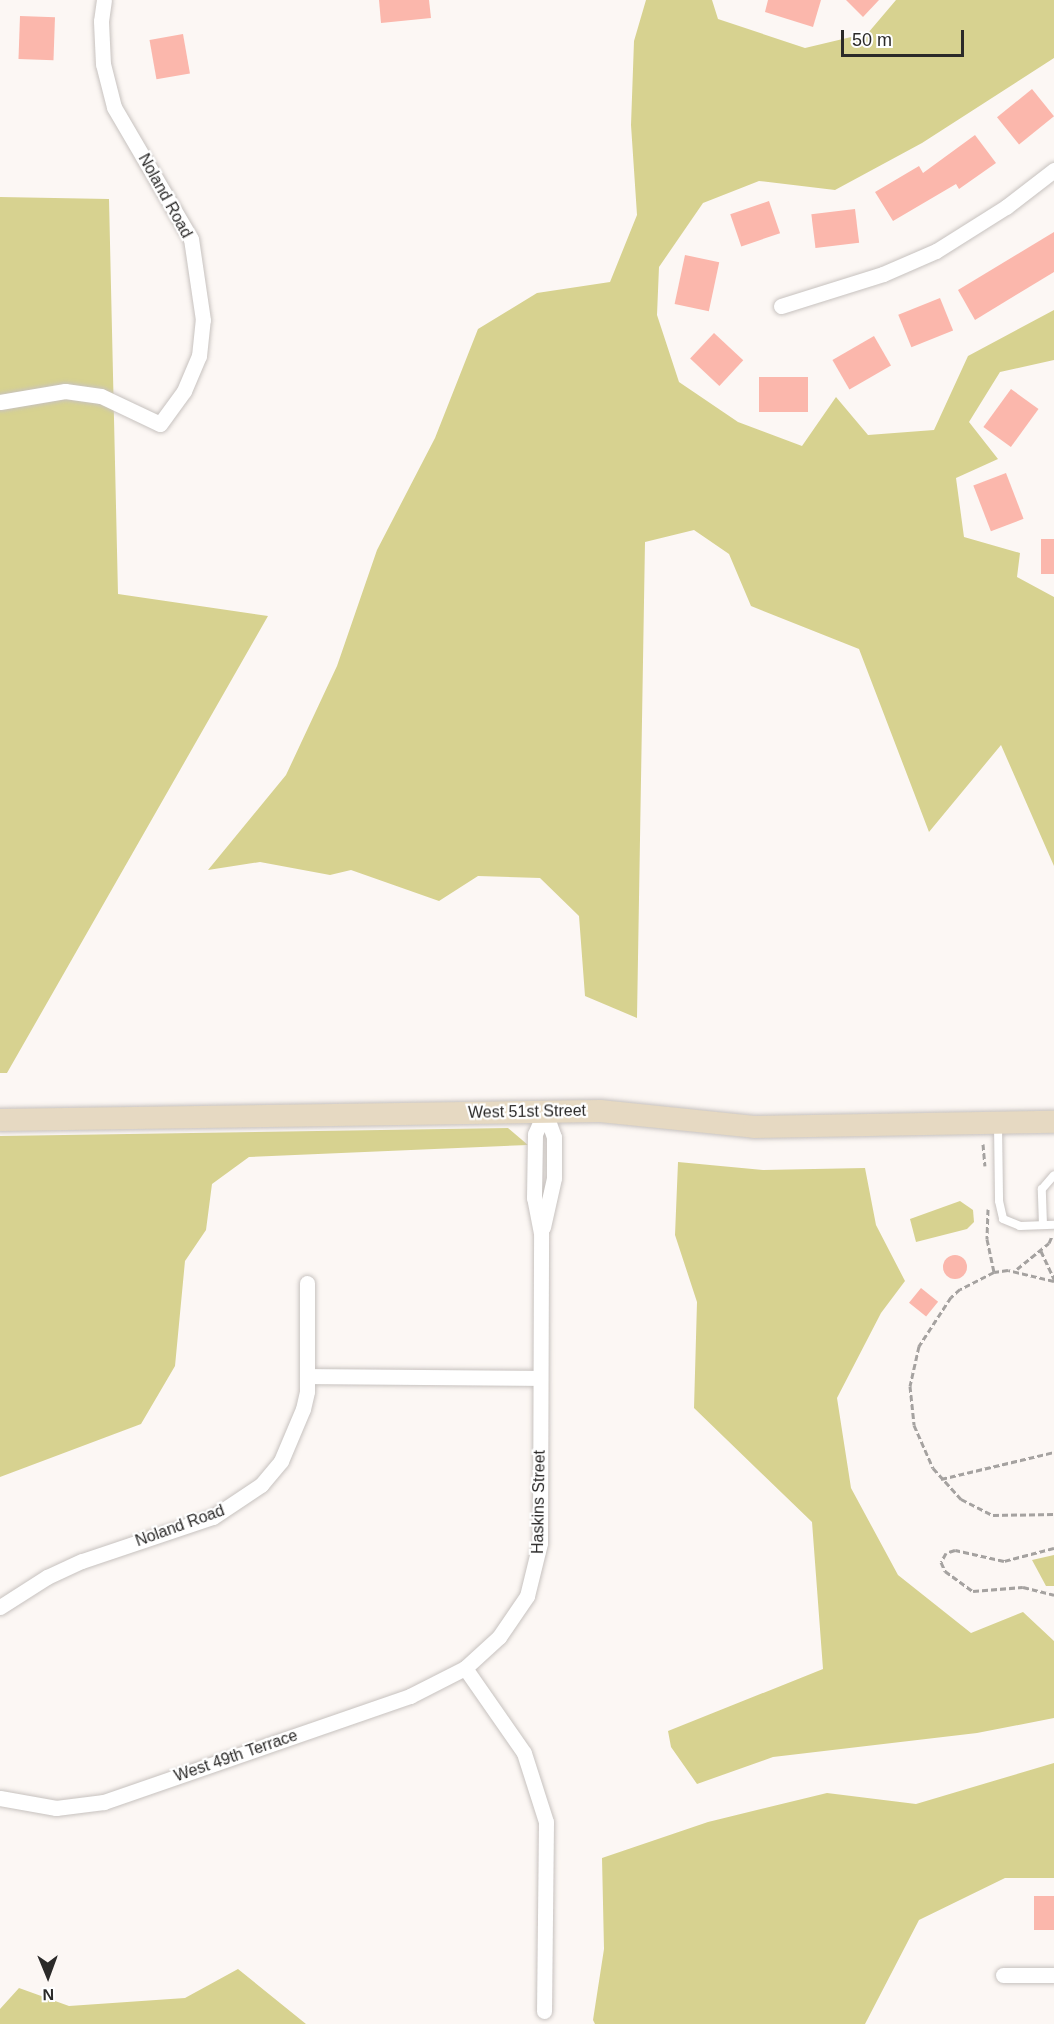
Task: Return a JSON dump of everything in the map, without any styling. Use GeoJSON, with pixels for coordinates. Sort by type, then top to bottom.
{"type":"FeatureCollection","features":[{"type":"Feature","properties":{"kind":"street","name":"Noland Road"},"geometry":{"type":"LineString","coordinates":[[0,402],[65,391],[101,396],[160,424],[183,391],[199,356],[203,320],[200,277],[191,239],[173,202],[114,107],[103,64],[100,21],[105,0]]}},
{"type":"Feature","properties":{"kind":"street"},"geometry":{"type":"LineString","coordinates":[[781,306],[883,274],[936,250],[1006,207],[1054,170]]}},
{"type":"Feature","properties":{"kind":"street","name":"Haskins Street"},"geometry":{"type":"LineString","coordinates":[[465,1668],[499,1637],[519,1609],[537,1565],[541,1233],[554,1178],[554,1137],[545,1112]]}},
{"type":"Feature","properties":{"kind":"street","name":"West 51st Street"},"geometry":{"type":"LineString","coordinates":[[0,1120],[618,1112],[754,1127],[1054,1122]]}},
{"type":"Feature","properties":{"kind":"street","name":"Noland Road"},"geometry":{"type":"LineString","coordinates":[[0,1607],[47,1577],[82,1561],[213,1516],[261,1485],[281,1461],[295,1435],[303,1409],[307,1376],[308,1283]]}},
{"type":"Feature","properties":{"kind":"street"},"geometry":{"type":"LineString","coordinates":[[307,1376],[540,1378]]}},
{"type":"Feature","properties":{"kind":"street"},"geometry":{"type":"LineString","coordinates":[[465,1668],[524,1754],[546,1822],[544,2011]]}},
{"type":"Feature","properties":{"kind":"street","name":"West 49th Terrace"},"geometry":{"type":"LineString","coordinates":[[0,1798],[56,1808],[104,1802],[410,1696],[465,1668]]}},
{"type":"Feature","properties":{"kind":"street"},"geometry":{"type":"LineString","coordinates":[[1003,1975],[1054,1975]]}},
{"type":"Feature","properties":{"kind":"lane"},"geometry":{"type":"LineString","coordinates":[[998,1123],[1000,1213],[1012,1225],[1049,1225],[1042,1189],[1054,1175]]}},
{"type":"Feature","properties":{"kind":"path"},"geometry":{"type":"LineString","coordinates":[[1017,1269],[1041,1251],[1052,1238],[1049,1225]]}},
{"type":"Feature","properties":{"kind":"path"},"geometry":{"type":"LineString","coordinates":[[1041,1251],[1054,1280]]}},
{"type":"Feature","properties":{"kind":"path"},"geometry":{"type":"LineString","coordinates":[[1054,1280],[1017,1269],[994,1272],[951,1297],[915,1355],[910,1386],[914,1425],[940,1479],[961,1499],[983,1512],[1054,1514]]}},
{"type":"Feature","properties":{"kind":"path"},"geometry":{"type":"LineString","coordinates":[[940,1479],[1054,1452]]}},
{"type":"Feature","properties":{"kind":"path"},"geometry":{"type":"LineString","coordinates":[[1054,1548],[1001,1562],[955,1550],[946,1553],[941,1562],[945,1572],[973,1591],[1023,1587],[1054,1594]]}},
{"type":"Feature","properties":{"kind":"shaded area"},"geometry":{"type":"Polygon","coordinates":[[[646,0],[712,0],[718,19],[805,48],[868,33],[896,0],[1054,0],[1054,58],[922,143],[835,190],[759,181],[703,203],[659,267],[657,315],[679,382],[738,422],[802,446],[836,397],[868,435],[934,430],[968,356],[1054,310],[1054,360],[1000,372],[969,422],[998,459],[956,478],[964,537],[1020,553],[1017,577],[1054,597],[1054,866],[1001,745],[929,832],[859,649],[751,606],[729,554],[694,530],[645,542],[637,1018],[585,996],[579,916],[540,878],[478,876],[439,901],[351,870],[330,875],[260,862],[208,870],[286,775],[337,666],[377,550],[435,438],[478,329],[537,293],[610,282],[637,215],[631,125],[634,41],[646,0]]]}},
{"type":"Feature","properties":{"kind":"shaded area"},"geometry":{"type":"Polygon","coordinates":[[[0,197],[109,199],[118,594],[268,616],[7,1073],[0,1073],[0,197]]]}},
{"type":"Feature","properties":{"kind":"shaded area"},"geometry":{"type":"Polygon","coordinates":[[[508,1128],[528,1145],[249,1157],[212,1184],[206,1230],[185,1261],[175,1366],[141,1424],[0,1477],[0,1136],[508,1128]]]}},
{"type":"Feature","properties":{"kind":"shaded area"},"geometry":{"type":"Polygon","coordinates":[[[678,1162],[763,1170],[865,1168],[876,1225],[905,1281],[881,1313],[837,1398],[851,1488],[898,1575],[971,1633],[1023,1612],[1054,1641],[1054,1718],[977,1733],[773,1757],[697,1784],[671,1747],[668,1731],[823,1669],[812,1522],[694,1408],[697,1302],[675,1235],[678,1162]]]}},
{"type":"Feature","properties":{"kind":"shaded area"},"geometry":{"type":"Polygon","coordinates":[[[960,1201],[973,1210],[974,1222],[967,1229],[916,1242],[910,1219],[960,1201]]]}},
{"type":"Feature","properties":{"kind":"shaded area"},"geometry":{"type":"Polygon","coordinates":[[[1054,1555],[1054,1586],[1046,1586],[1032,1560],[1054,1555]]]}},
{"type":"Feature","properties":{"kind":"shaded area"},"geometry":{"type":"Polygon","coordinates":[[[1054,1763],[1054,1878],[1005,1878],[919,1920],[865,2024],[595,2024],[593,2020],[604,1949],[602,1858],[708,1822],[827,1793],[916,1804],[1054,1763]]]}},
{"type":"Feature","properties":{"kind":"shaded area"},"geometry":{"type":"Polygon","coordinates":[[[238,1969],[306,2024],[0,2024],[0,2009],[19,1988],[69,2006],[185,1998],[238,1969]]]}},
{"type":"Feature","properties":{"kind":"building"},"geometry":{"type":"Polygon","coordinates":[[[379,0],[429,0],[431,18],[381,23],[379,0]]]}},
{"type":"Feature","properties":{"kind":"building"},"geometry":{"type":"Polygon","coordinates":[[[768,0],[821,0],[813,27],[765,12],[768,0]]]}},
{"type":"Feature","properties":{"kind":"building"},"geometry":{"type":"Polygon","coordinates":[[[846,0],[879,0],[863,17],[846,0]]]}},
{"type":"Feature","properties":{"kind":"building"},"geometry":{"type":"Polygon","coordinates":[[[20,16],[55,17],[53,60],[18,59],[20,16]]]}},
{"type":"Feature","properties":{"kind":"building"},"geometry":{"type":"Polygon","coordinates":[[[183,34],[190,73],[156,79],[150,40],[183,34]]]}},
{"type":"Feature","properties":{"kind":"building"},"geometry":{"type":"Polygon","coordinates":[[[1032,89],[1054,116],[1019,145],[997,117],[1032,89]]]}},
{"type":"Feature","properties":{"kind":"building"},"geometry":{"type":"Polygon","coordinates":[[[975,135],[996,163],[959,189],[956,184],[893,221],[875,192],[919,166],[923,173],[975,135]]]}},
{"type":"Feature","properties":{"kind":"building"},"geometry":{"type":"Polygon","coordinates":[[[769,201],[780,233],[741,246],[730,214],[769,201]]]}},
{"type":"Feature","properties":{"kind":"building"},"geometry":{"type":"Polygon","coordinates":[[[855,209],[859,243],[815,248],[811,214],[855,209]]]}},
{"type":"Feature","properties":{"kind":"building"},"geometry":{"type":"Polygon","coordinates":[[[1054,232],[1054,272],[975,320],[958,290],[1054,232]]]}},
{"type":"Feature","properties":{"kind":"building"},"geometry":{"type":"Polygon","coordinates":[[[685,255],[719,262],[709,311],[675,304],[685,255]]]}},
{"type":"Feature","properties":{"kind":"building"},"geometry":{"type":"Polygon","coordinates":[[[940,298],[953,330],[911,347],[898,315],[940,298]]]}},
{"type":"Feature","properties":{"kind":"building"},"geometry":{"type":"Polygon","coordinates":[[[714,333],[743,360],[719,386],[690,359],[714,333]]]}},
{"type":"Feature","properties":{"kind":"building"},"geometry":{"type":"Polygon","coordinates":[[[874,336],[891,365],[849,389],[832,360],[874,336]]]}},
{"type":"Feature","properties":{"kind":"building"},"geometry":{"type":"Polygon","coordinates":[[[759,377],[808,377],[808,412],[759,412],[759,377]]]}},
{"type":"Feature","properties":{"kind":"building"},"geometry":{"type":"Polygon","coordinates":[[[1011,389],[1039,409],[1011,447],[983,427],[1011,389]]]}},
{"type":"Feature","properties":{"kind":"building"},"geometry":{"type":"Polygon","coordinates":[[[1006,473],[1024,519],[991,531],[973,486],[1006,473]]]}},
{"type":"Feature","properties":{"kind":"building"},"geometry":{"type":"Polygon","coordinates":[[[1041,539],[1054,539],[1054,574],[1041,574],[1041,539]]]}},
{"type":"Feature","properties":{"kind":"building"},"geometry":{"type":"Polygon","coordinates":[[[955,1255],[960,1256],[966,1262],[966,1272],[960,1278],[955,1279],[950,1278],[944,1272],[943,1267],[944,1262],[950,1256],[955,1255]]]}},
{"type":"Feature","properties":{"kind":"building"},"geometry":{"type":"Polygon","coordinates":[[[921,1288],[938,1302],[926,1317],[909,1303],[921,1288]]]}},
{"type":"Feature","properties":{"kind":"building"},"geometry":{"type":"Polygon","coordinates":[[[1034,1896],[1054,1896],[1054,1930],[1034,1930],[1034,1896]]]}}]}
